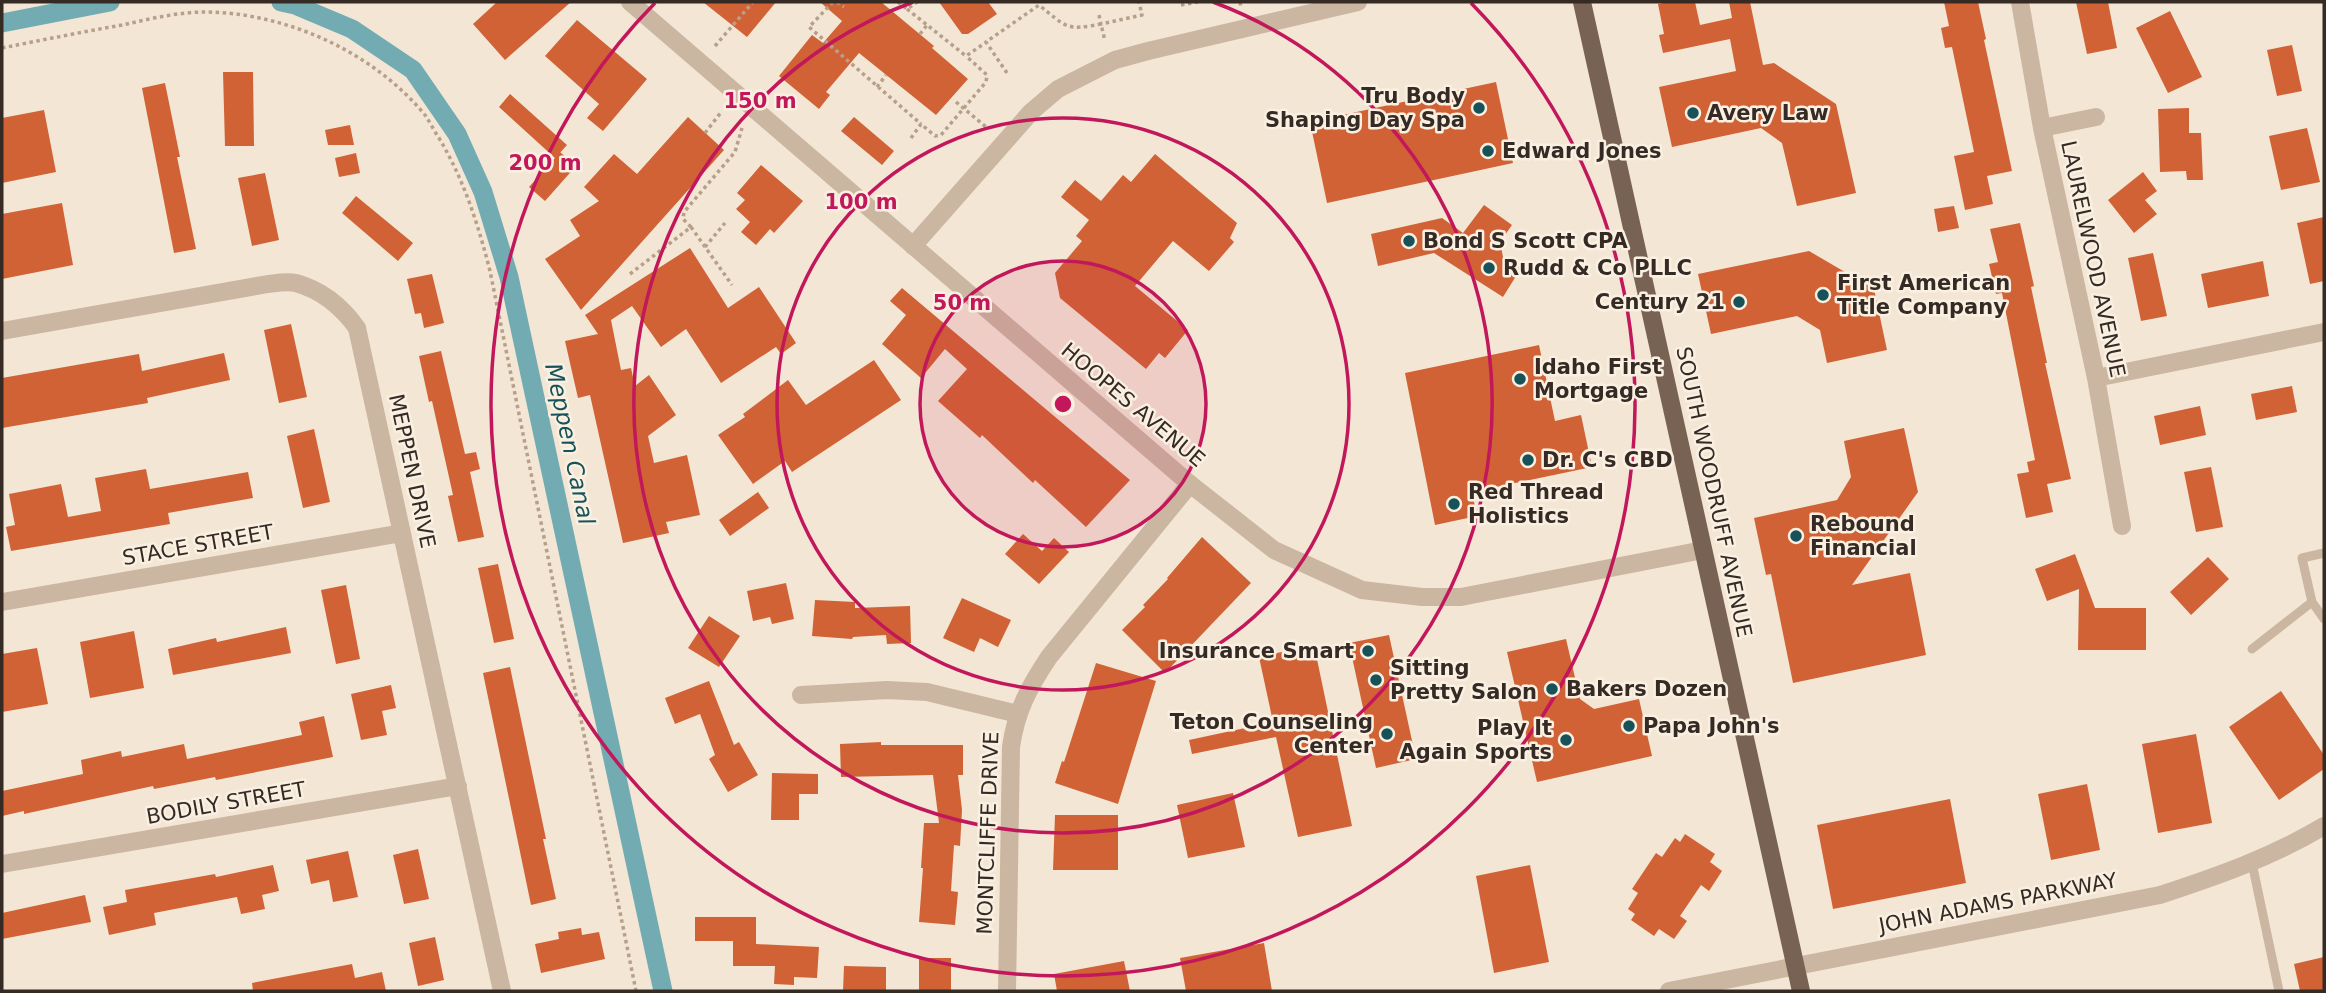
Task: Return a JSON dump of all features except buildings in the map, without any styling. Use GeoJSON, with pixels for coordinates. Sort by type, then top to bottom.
{"type":"FeatureCollection","features":[{"type":"Feature","properties":{"kind":"main road","name":"SOUTH WOODRUFF AVENUE"},"geometry":{"type":"LineString","coordinates":[[1582,2],[1801,991]]}},
{"type":"Feature","properties":{"kind":"street","name":"HOOPES AVENUE"},"geometry":{"type":"LineString","coordinates":[[630,2],[1190,484],[1274,550],[1362,590],[1413,597],[1461,597],[1703,550]]}},
{"type":"Feature","properties":{"kind":"street"},"geometry":{"type":"LineString","coordinates":[[913,246],[1023,121],[1058,89],[1126,57],[1175,43],[1358,2]]}},
{"type":"Feature","properties":{"kind":"street","name":"LAURELWOOD AVENUE"},"geometry":{"type":"LineString","coordinates":[[2020,2],[2042,128],[2096,378],[2122,526]]}},
{"type":"Feature","properties":{"kind":"street"},"geometry":{"type":"LineString","coordinates":[[2042,128],[2096,117]]}},
{"type":"Feature","properties":{"kind":"street","name":"MEPPEN DRIVE"},"geometry":{"type":"LineString","coordinates":[[2,331],[268,284],[294,283],[325,296],[344,310],[357,328],[502,991]]}},
{"type":"Feature","properties":{"kind":"street"},"geometry":{"type":"LineString","coordinates":[[2096,378],[2324,332]]}},
{"type":"Feature","properties":{"kind":"street","name":"MONTCLIFFE DRIVE"},"geometry":{"type":"LineString","coordinates":[[1007,991],[1011,747],[1014,723],[1030,687],[1049,657],[1190,484]]}},
{"type":"Feature","properties":{"kind":"street","name":"STACE STREET"},"geometry":{"type":"LineString","coordinates":[[2,602],[402,533]]}},
{"type":"Feature","properties":{"kind":"street"},"geometry":{"type":"LineString","coordinates":[[801,695],[887,690],[927,692],[1018,714]]}},
{"type":"Feature","properties":{"kind":"street","name":"BODILY STREET"},"geometry":{"type":"LineString","coordinates":[[2,864],[458,786]]}},
{"type":"Feature","properties":{"kind":"street","name":"JOHN ADAMS PARKWAY"},"geometry":{"type":"LineString","coordinates":[[1669,991],[2160,895],[2252,863],[2287,848],[2324,826]]}},
{"type":"Feature","properties":{"kind":"lane"},"geometry":{"type":"LineString","coordinates":[[2324,553],[2302,558],[2312,602],[2324,619]]}},
{"type":"Feature","properties":{"kind":"lane"},"geometry":{"type":"LineString","coordinates":[[2252,649],[2312,602]]}},
{"type":"Feature","properties":{"kind":"lane"},"geometry":{"type":"LineString","coordinates":[[2252,863],[2279,991]]}},
{"type":"Feature","properties":{"kind":"path"},"geometry":{"type":"LineString","coordinates":[[715,46],[753,2]]}},
{"type":"Feature","properties":{"kind":"path"},"geometry":{"type":"LineString","coordinates":[[844,7],[835,2],[809,27],[935,136],[941,135],[986,82],[987,75],[898,2]]}},
{"type":"Feature","properties":{"kind":"path"},"geometry":{"type":"LineString","coordinates":[[906,9],[916,2]]}},
{"type":"Feature","properties":{"kind":"path"},"geometry":{"type":"LineString","coordinates":[[966,56],[1042,4],[1066,27],[1077,29],[1142,15],[1139,2]]}},
{"type":"Feature","properties":{"kind":"path"},"geometry":{"type":"LineString","coordinates":[[1181,5],[1198,2]]}},
{"type":"Feature","properties":{"kind":"path"},"geometry":{"type":"LineString","coordinates":[[1240,2],[1241,8]]}},
{"type":"Feature","properties":{"kind":"path"},"geometry":{"type":"LineString","coordinates":[[2,48],[164,16],[204,12],[240,15],[281,22],[321,38],[359,59],[391,82],[425,116],[456,167],[475,214],[490,271],[636,991]]}},
{"type":"Feature","properties":{"kind":"path"},"geometry":{"type":"LineString","coordinates":[[1099,15],[1105,41]]}},
{"type":"Feature","properties":{"kind":"path"},"geometry":{"type":"LineString","coordinates":[[920,34],[926,25]]}},
{"type":"Feature","properties":{"kind":"path"},"geometry":{"type":"LineString","coordinates":[[986,42],[1007,73]]}},
{"type":"Feature","properties":{"kind":"path"},"geometry":{"type":"LineString","coordinates":[[877,87],[886,75]]}},
{"type":"Feature","properties":{"kind":"path"},"geometry":{"type":"LineString","coordinates":[[956,102],[986,127]]}},
{"type":"Feature","properties":{"kind":"path"},"geometry":{"type":"LineString","coordinates":[[705,133],[722,111]]}},
{"type":"Feature","properties":{"kind":"path"},"geometry":{"type":"LineString","coordinates":[[911,138],[921,124]]}},
{"type":"Feature","properties":{"kind":"path"},"geometry":{"type":"LineString","coordinates":[[732,285],[683,219],[684,212],[735,152],[743,128]]}},
{"type":"Feature","properties":{"kind":"path"},"geometry":{"type":"LineString","coordinates":[[705,247],[725,223]]}},
{"type":"Feature","properties":{"kind":"path"},"geometry":{"type":"LineString","coordinates":[[630,274],[691,227]]}},
{"type":"Feature","properties":{"kind":"waterway","name":"Meppen Canal"},"geometry":{"type":"LineString","coordinates":[[2,23],[110,2]]}},
{"type":"Feature","properties":{"kind":"waterway","name":"Meppen Canal"},"geometry":{"type":"LineString","coordinates":[[281,2],[295,5],[352,29],[413,70],[457,134],[483,192],[509,277],[663,991]]}},
{"type":"Feature","properties":{"kind":"place","name":"Tru Body Shaping Day Spa"},"geometry":{"type":"Point","coordinates":[1479,108]}},
{"type":"Feature","properties":{"kind":"place","name":"Avery Law"},"geometry":{"type":"Point","coordinates":[1693,113]}},
{"type":"Feature","properties":{"kind":"place","name":"Edward Jones"},"geometry":{"type":"Point","coordinates":[1488,151]}},
{"type":"Feature","properties":{"kind":"place","name":"Bond S Scott CPA"},"geometry":{"type":"Point","coordinates":[1409,241]}},
{"type":"Feature","properties":{"kind":"place","name":"Rudd & Co PLLC"},"geometry":{"type":"Point","coordinates":[1489,268]}},
{"type":"Feature","properties":{"kind":"place","name":"First American Title Company"},"geometry":{"type":"Point","coordinates":[1823,295]}},
{"type":"Feature","properties":{"kind":"place","name":"Century 21"},"geometry":{"type":"Point","coordinates":[1739,302]}},
{"type":"Feature","properties":{"kind":"place","name":"Idaho First Mortgage"},"geometry":{"type":"Point","coordinates":[1520,379]}},
{"type":"Feature","properties":{"kind":"place","name":"Dr. C's CBD"},"geometry":{"type":"Point","coordinates":[1528,460]}},
{"type":"Feature","properties":{"kind":"place","name":"Red Thread Holistics"},"geometry":{"type":"Point","coordinates":[1454,504]}},
{"type":"Feature","properties":{"kind":"place","name":"Rebound Financial"},"geometry":{"type":"Point","coordinates":[1796,536]}},
{"type":"Feature","properties":{"kind":"place","name":"Insurance Smart"},"geometry":{"type":"Point","coordinates":[1368,651]}},
{"type":"Feature","properties":{"kind":"place","name":"Sitting Pretty Salon"},"geometry":{"type":"Point","coordinates":[1376,680]}},
{"type":"Feature","properties":{"kind":"place","name":"Bakers Dozen"},"geometry":{"type":"Point","coordinates":[1552,689]}},
{"type":"Feature","properties":{"kind":"place","name":"Papa John's"},"geometry":{"type":"Point","coordinates":[1629,726]}},
{"type":"Feature","properties":{"kind":"place","name":"Teton Counseling Center"},"geometry":{"type":"Point","coordinates":[1387,734]}},
{"type":"Feature","properties":{"kind":"place","name":"Play It Again Sports"},"geometry":{"type":"Point","coordinates":[1566,740]}}]}
